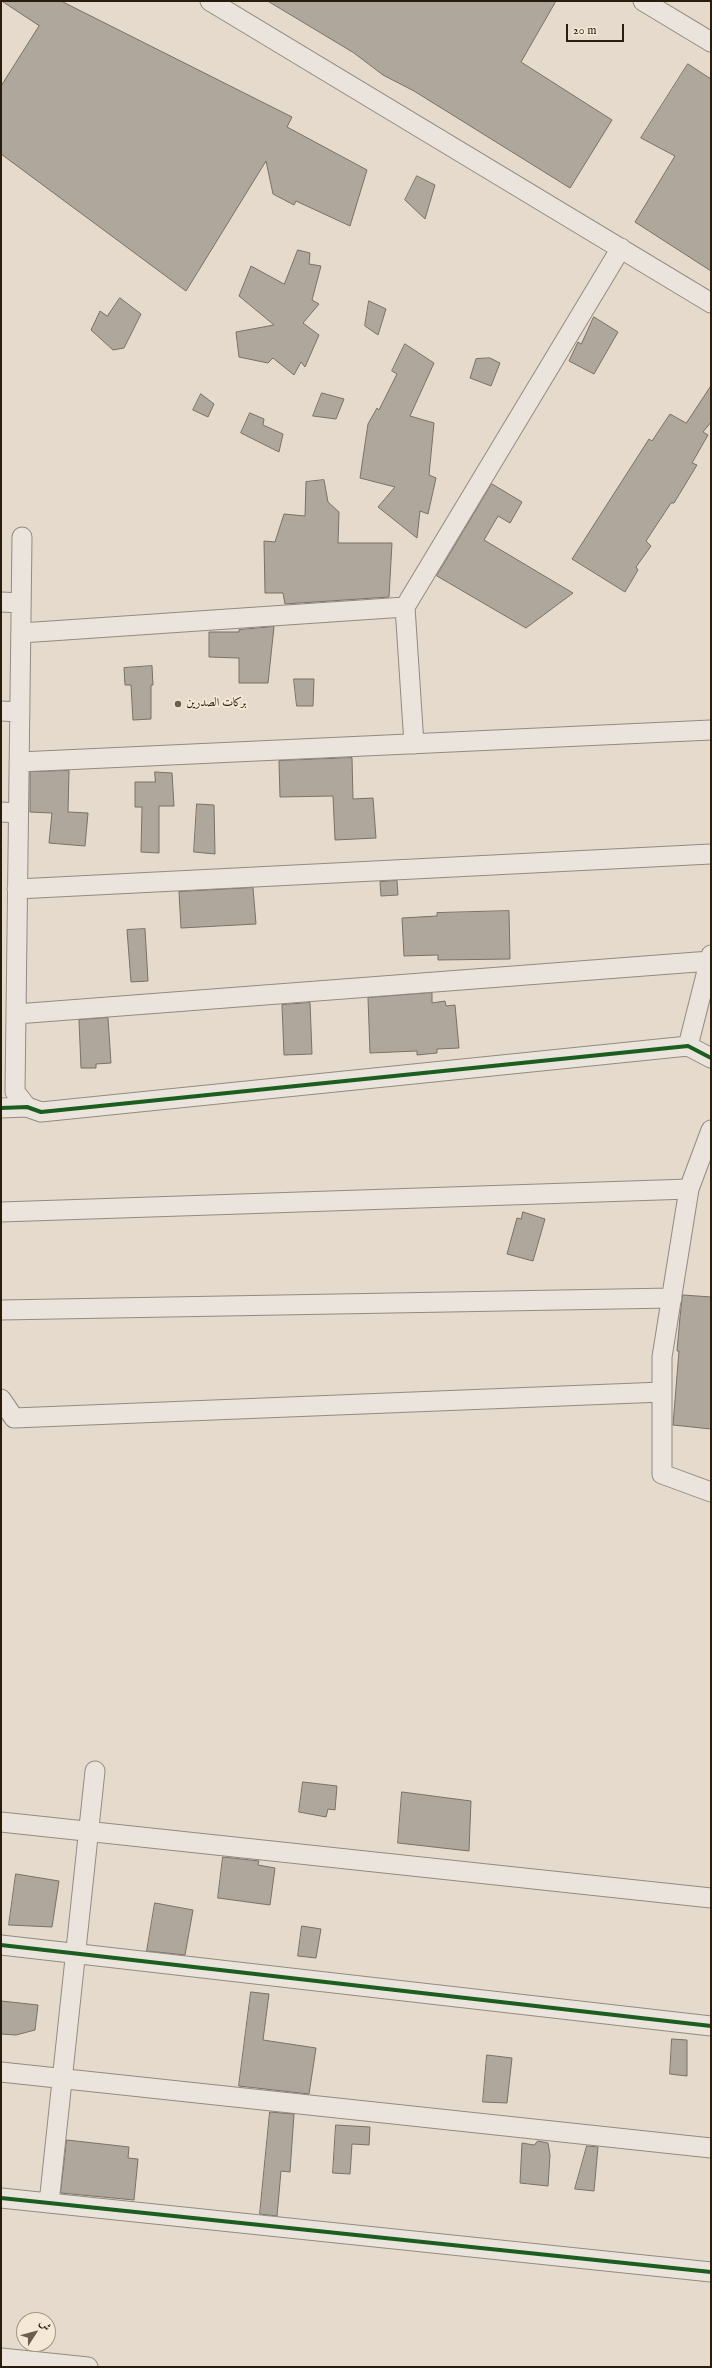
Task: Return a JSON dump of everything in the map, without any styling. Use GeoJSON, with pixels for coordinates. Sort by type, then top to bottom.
{"type":"FeatureCollection","features":[{"type":"Feature","properties":{"kind":"street"},"geometry":{"type":"LineString","coordinates":[[210,1],[229,6],[711,303]]}},
{"type":"Feature","properties":{"kind":"street"},"geometry":{"type":"LineString","coordinates":[[644,1],[711,42]]}},
{"type":"Feature","properties":{"kind":"street"},"geometry":{"type":"LineString","coordinates":[[414,744],[405,607],[621,248]]}},
{"type":"Feature","properties":{"kind":"street"},"geometry":{"type":"LineString","coordinates":[[22,537],[19,762],[10,812],[17,889],[9,922],[16,1014],[15,1092],[27,1107]]}},
{"type":"Feature","properties":{"kind":"street"},"geometry":{"type":"LineString","coordinates":[[1,602],[21,603]]}},
{"type":"Feature","properties":{"kind":"street"},"geometry":{"type":"LineString","coordinates":[[21,633],[405,607]]}},
{"type":"Feature","properties":{"kind":"street"},"geometry":{"type":"LineString","coordinates":[[1,711],[20,712]]}},
{"type":"Feature","properties":{"kind":"street"},"geometry":{"type":"LineString","coordinates":[[19,762],[711,730]]}},
{"type":"Feature","properties":{"kind":"street"},"geometry":{"type":"LineString","coordinates":[[17,889],[711,854]]}},
{"type":"Feature","properties":{"kind":"street"},"geometry":{"type":"LineString","coordinates":[[16,1014],[710,958],[688,1046]]}},
{"type":"Feature","properties":{"kind":"street"},"geometry":{"type":"LineString","coordinates":[[1,1108],[27,1107],[41,1112],[688,1046],[711,1058]]}},
{"type":"Feature","properties":{"kind":"street"},"geometry":{"type":"LineString","coordinates":[[711,1130],[689,1189],[662,1357],[662,1474],[711,1492]]}},
{"type":"Feature","properties":{"kind":"street"},"geometry":{"type":"LineString","coordinates":[[1,1212],[689,1189]]}},
{"type":"Feature","properties":{"kind":"street"},"geometry":{"type":"LineString","coordinates":[[1,1310],[672,1298]]}},
{"type":"Feature","properties":{"kind":"street"},"geometry":{"type":"LineString","coordinates":[[1,1399],[14,1418],[662,1392]]}},
{"type":"Feature","properties":{"kind":"street"},"geometry":{"type":"LineString","coordinates":[[49,2203],[95,1771]]}},
{"type":"Feature","properties":{"kind":"street"},"geometry":{"type":"LineString","coordinates":[[1,1822],[711,1898]]}},
{"type":"Feature","properties":{"kind":"street"},"geometry":{"type":"LineString","coordinates":[[1,1945],[711,2026]]}},
{"type":"Feature","properties":{"kind":"street"},"geometry":{"type":"LineString","coordinates":[[1,2072],[711,2148]]}},
{"type":"Feature","properties":{"kind":"street"},"geometry":{"type":"LineString","coordinates":[[1,2198],[711,2272]]}},
{"type":"Feature","properties":{"kind":"street"},"geometry":{"type":"LineString","coordinates":[[1,2358],[88,2367]]}},
{"type":"Feature","properties":{"kind":"building"},"geometry":{"type":"Polygon","coordinates":[[[2,1],[61,1],[292,117],[287,127],[367,170],[350,226],[296,201],[294,205],[273,194],[266,161],[186,291],[1,154],[1,86],[39,26],[2,1]]]}},
{"type":"Feature","properties":{"kind":"building"},"geometry":{"type":"Polygon","coordinates":[[[268,1],[556,1],[521,62],[612,120],[570,188],[414,91],[383,75],[354,53],[268,1]]]}},
{"type":"Feature","properties":{"kind":"building"},"geometry":{"type":"Polygon","coordinates":[[[688,64],[711,79],[711,271],[635,222],[675,156],[641,138],[688,64]]]}},
{"type":"Feature","properties":{"kind":"building"},"geometry":{"type":"Polygon","coordinates":[[[417,176],[435,185],[425,219],[405,200],[417,176]]]}},
{"type":"Feature","properties":{"kind":"building"},"geometry":{"type":"Polygon","coordinates":[[[298,250],[310,253],[309,264],[321,266],[312,300],[319,304],[303,323],[319,335],[305,367],[301,362],[294,375],[273,358],[268,363],[239,357],[236,332],[274,325],[239,296],[251,266],[284,284],[298,250]]]}},
{"type":"Feature","properties":{"kind":"building"},"geometry":{"type":"Polygon","coordinates":[[[120,298],[141,314],[124,348],[113,350],[91,330],[100,311],[107,316],[120,298]]]}},
{"type":"Feature","properties":{"kind":"building"},"geometry":{"type":"Polygon","coordinates":[[[369,301],[386,309],[378,335],[365,326],[369,301]]]}},
{"type":"Feature","properties":{"kind":"building"},"geometry":{"type":"Polygon","coordinates":[[[594,317],[618,332],[594,374],[569,361],[578,342],[581,344],[594,317]]]}},
{"type":"Feature","properties":{"kind":"building"},"geometry":{"type":"Polygon","coordinates":[[[405,344],[434,363],[410,416],[434,423],[429,475],[436,478],[428,514],[420,511],[417,538],[378,507],[395,487],[360,478],[368,424],[377,408],[379,410],[397,374],[392,371],[405,344]]]}},
{"type":"Feature","properties":{"kind":"building"},"geometry":{"type":"Polygon","coordinates":[[[490,358],[500,363],[491,386],[470,378],[476,359],[490,358]]]}},
{"type":"Feature","properties":{"kind":"building"},"geometry":{"type":"Polygon","coordinates":[[[711,386],[711,422],[703,432],[708,435],[692,463],[697,465],[674,503],[671,503],[646,541],[651,546],[636,567],[638,570],[625,592],[572,559],[649,439],[652,441],[670,414],[686,423],[711,386]]]}},
{"type":"Feature","properties":{"kind":"building"},"geometry":{"type":"Polygon","coordinates":[[[322,393],[344,399],[336,419],[313,416],[322,393]]]}},
{"type":"Feature","properties":{"kind":"building"},"geometry":{"type":"Polygon","coordinates":[[[201,394],[214,404],[208,417],[193,410],[201,394]]]}},
{"type":"Feature","properties":{"kind":"building"},"geometry":{"type":"Polygon","coordinates":[[[250,413],[264,419],[263,425],[283,434],[279,452],[241,433],[250,413]]]}},
{"type":"Feature","properties":{"kind":"building"},"geometry":{"type":"Polygon","coordinates":[[[324,480],[328,502],[339,512],[338,543],[392,543],[389,597],[285,604],[283,593],[265,593],[264,541],[275,542],[284,514],[305,516],[306,482],[324,480]]]}},
{"type":"Feature","properties":{"kind":"building"},"geometry":{"type":"Polygon","coordinates":[[[492,484],[522,502],[510,523],[498,516],[484,540],[573,593],[526,628],[437,576],[492,484]]]}},
{"type":"Feature","properties":{"kind":"building"},"geometry":{"type":"Polygon","coordinates":[[[274,627],[268,683],[239,683],[239,658],[209,657],[209,632],[239,632],[239,630],[274,627]]]}},
{"type":"Feature","properties":{"kind":"building"},"geometry":{"type":"Polygon","coordinates":[[[152,666],[153,685],[151,685],[151,719],[133,720],[131,685],[125,685],[124,668],[152,666]]]}},
{"type":"Feature","properties":{"kind":"building"},"geometry":{"type":"Polygon","coordinates":[[[294,679],[314,679],[313,706],[297,706],[294,679]]]}},
{"type":"Feature","properties":{"kind":"building"},"geometry":{"type":"Polygon","coordinates":[[[352,758],[353,799],[373,798],[376,838],[335,840],[333,796],[280,797],[279,761],[352,758]]]}},
{"type":"Feature","properties":{"kind":"building"},"geometry":{"type":"Polygon","coordinates":[[[69,771],[68,812],[88,813],[85,846],[49,843],[52,813],[30,812],[30,772],[69,771]]]}},
{"type":"Feature","properties":{"kind":"building"},"geometry":{"type":"Polygon","coordinates":[[[155,772],[172,773],[174,806],[159,806],[159,853],[141,852],[142,807],[135,807],[135,782],[155,782],[155,772]]]}},
{"type":"Feature","properties":{"kind":"building"},"geometry":{"type":"Polygon","coordinates":[[[197,804],[214,805],[215,854],[194,852],[197,804]]]}},
{"type":"Feature","properties":{"kind":"building"},"geometry":{"type":"Polygon","coordinates":[[[397,881],[398,895],[381,896],[380,882],[397,881]]]}},
{"type":"Feature","properties":{"kind":"building"},"geometry":{"type":"Polygon","coordinates":[[[253,888],[256,924],[181,928],[179,892],[253,888]]]}},
{"type":"Feature","properties":{"kind":"building"},"geometry":{"type":"Polygon","coordinates":[[[509,911],[510,959],[438,960],[438,955],[404,956],[402,918],[437,916],[437,913],[509,911]]]}},
{"type":"Feature","properties":{"kind":"building"},"geometry":{"type":"Polygon","coordinates":[[[145,929],[148,981],[131,982],[127,930],[145,929]]]}},
{"type":"Feature","properties":{"kind":"building"},"geometry":{"type":"Polygon","coordinates":[[[432,993],[432,1003],[445,1001],[446,1006],[455,1005],[459,1048],[437,1049],[437,1053],[417,1055],[417,1051],[370,1053],[368,998],[432,993]]]}},
{"type":"Feature","properties":{"kind":"building"},"geometry":{"type":"Polygon","coordinates":[[[310,1003],[312,1054],[284,1055],[282,1005],[310,1003]]]}},
{"type":"Feature","properties":{"kind":"building"},"geometry":{"type":"Polygon","coordinates":[[[108,1018],[111,1063],[96,1064],[96,1068],[81,1068],[79,1020],[108,1018]]]}},
{"type":"Feature","properties":{"kind":"building"},"geometry":{"type":"Polygon","coordinates":[[[523,1212],[545,1219],[533,1261],[507,1254],[517,1218],[521,1219],[523,1212]]]}},
{"type":"Feature","properties":{"kind":"building"},"geometry":{"type":"Polygon","coordinates":[[[683,1295],[711,1297],[711,1429],[673,1425],[679,1351],[677,1351],[683,1295]]]}},
{"type":"Feature","properties":{"kind":"building"},"geometry":{"type":"Polygon","coordinates":[[[303,1782],[337,1786],[335,1810],[328,1809],[326,1817],[299,1812],[303,1782]]]}},
{"type":"Feature","properties":{"kind":"building"},"geometry":{"type":"Polygon","coordinates":[[[402,1792],[471,1801],[469,1851],[398,1843],[402,1792]]]}},
{"type":"Feature","properties":{"kind":"building"},"geometry":{"type":"Polygon","coordinates":[[[223,1857],[259,1861],[258,1865],[275,1868],[270,1905],[218,1898],[223,1857]]]}},
{"type":"Feature","properties":{"kind":"building"},"geometry":{"type":"Polygon","coordinates":[[[16,1874],[59,1881],[52,1927],[9,1925],[16,1874]]]}},
{"type":"Feature","properties":{"kind":"building"},"geometry":{"type":"Polygon","coordinates":[[[155,1903],[193,1910],[185,1955],[147,1951],[155,1903]]]}},
{"type":"Feature","properties":{"kind":"building"},"geometry":{"type":"Polygon","coordinates":[[[302,1926],[321,1929],[316,1958],[298,1956],[302,1926]]]}},
{"type":"Feature","properties":{"kind":"building"},"geometry":{"type":"Polygon","coordinates":[[[251,1992],[269,1994],[263,2040],[316,2048],[309,2094],[239,2086],[251,1992]]]}},
{"type":"Feature","properties":{"kind":"building"},"geometry":{"type":"Polygon","coordinates":[[[1,2001],[38,2005],[35,2030],[16,2035],[1,2034],[1,2001]]]}},
{"type":"Feature","properties":{"kind":"building"},"geometry":{"type":"Polygon","coordinates":[[[672,2039],[687,2040],[687,2076],[670,2074],[672,2039]]]}},
{"type":"Feature","properties":{"kind":"building"},"geometry":{"type":"Polygon","coordinates":[[[487,2055],[512,2058],[507,2103],[483,2102],[487,2055]]]}},
{"type":"Feature","properties":{"kind":"building"},"geometry":{"type":"Polygon","coordinates":[[[270,2112],[294,2114],[290,2172],[281,2171],[277,2216],[260,2214],[270,2112]]]}},
{"type":"Feature","properties":{"kind":"building"},"geometry":{"type":"Polygon","coordinates":[[[336,2125],[370,2127],[369,2145],[352,2144],[350,2174],[333,2173],[336,2125]]]}},
{"type":"Feature","properties":{"kind":"building"},"geometry":{"type":"Polygon","coordinates":[[[67,2140],[129,2147],[128,2158],[138,2159],[134,2200],[61,2193],[67,2140]]]}},
{"type":"Feature","properties":{"kind":"building"},"geometry":{"type":"Polygon","coordinates":[[[538,2141],[548,2143],[550,2155],[548,2186],[520,2183],[522,2143],[534,2145],[538,2141]]]}},
{"type":"Feature","properties":{"kind":"building"},"geometry":{"type":"Polygon","coordinates":[[[587,2146],[598,2147],[594,2191],[575,2189],[587,2146]]]}},
{"type":"Feature","properties":{"kind":"cycle path"},"geometry":{"type":"LineString","coordinates":[[1,1108],[27,1107],[41,1112],[688,1046],[711,1058]]}},
{"type":"Feature","properties":{"kind":"cycle path"},"geometry":{"type":"LineString","coordinates":[[1,1945],[711,2026]]}},
{"type":"Feature","properties":{"kind":"cycle path"},"geometry":{"type":"LineString","coordinates":[[1,2198],[711,2272]]}},
{"type":"Feature","properties":{"kind":"place","name":"بركات الصدرين"},"geometry":{"type":"Point","coordinates":[178,704]}}]}
